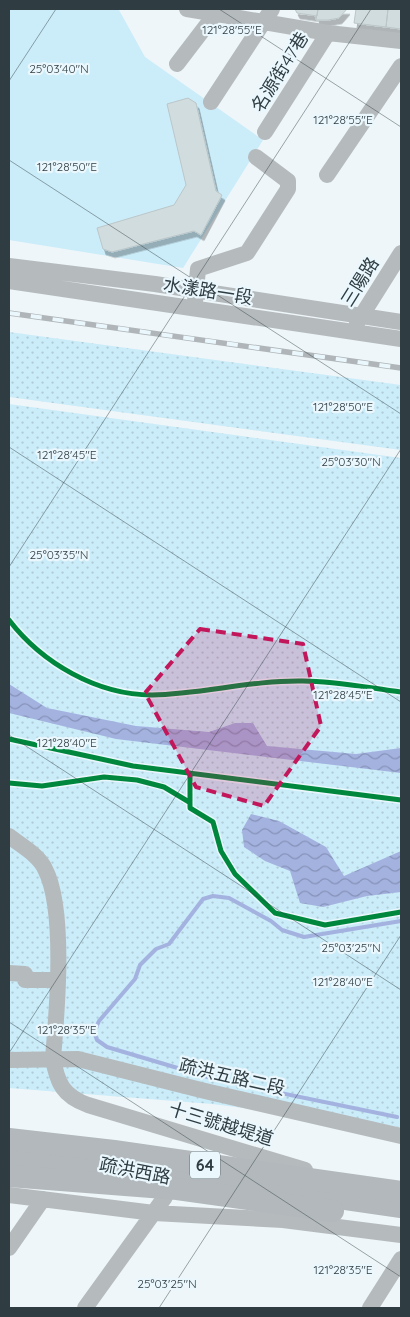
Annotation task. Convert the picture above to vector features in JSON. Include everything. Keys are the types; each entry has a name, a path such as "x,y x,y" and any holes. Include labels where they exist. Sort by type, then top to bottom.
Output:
{"highway":[{"path":"9,1127 401,1177"},
{"path":"9,1138 41,1132"},
{"name":"64","path":"9,1138 401,1192"},
{"name":"64","path":"9,1155 73,1160 401,1205"},
{"path":"9,1176 177,1189 333,1211 401,1216"}],"street":[{"path":"187,9 268,16 328,32 401,41"},
{"path":"177,64 217,12"},
{"path":"211,102 268,16"},
{"name":"名源街47巷","path":"265,132 328,32"},
{"path":"327,175 401,66"},
{"path":"194,310 198,269 247,253 288,189 288,181 256,157"},
{"name":"三陽路","path":"353,332 401,253"},
{"path":"9,255 85,276"},
{"name":"水漾路一段","path":"9,266 401,322"},
{"name":"水漾路一段","path":"9,280 194,310 401,339"},
{"name":"十三號越堤道","path":"9,836 41,863 45,868 51,885 58,931 53,1058 56,1079 64,1090 78,1102 392,1196 401,1205"},
{"path":"9,973 25,977 57,980"},
{"name":"疏洪五路二段","path":"9,1060 78,1059 205,1091 401,1136"},
{"name":"疏洪西路","path":"9,1172 57,1176 283,1220 401,1235"},
{"name":"疏洪西路","path":"9,1194 154,1213 283,1220"},
{"path":"85,1308 165,1197"},
{"path":"9,1248 43,1199"},
{"path":"370,1308 401,1259"}],"highlighted area":[{"path":"200,629 303,644 321,726 264,806 196,787 145,693"}],"shaded area":[{"path":"9,9 119,10 145,57 263,140 183,268 9,240"},
{"path":"9,332 401,385 401,450 9,397"},
{"path":"9,404 401,458 401,1128 212,1104 9,1088"}],"water":[{"path":"9,684 47,708 136,726 209,732 235,723 253,723 267,746 356,754 401,748 401,773 116,739 9,713"},
{"path":"251,814 279,821 326,847 344,876 401,851 401,892 367,896 323,907 300,903 290,871 265,861 244,847 242,830"}],"building":[{"path":"295,9 318,9 317,16 297,13"},
{"path":"318,9 347,9 339,18 316,20"},
{"path":"356,9 388,9 386,27 354,23"},
{"path":"388,9 401,9 401,29 386,27"},
{"path":"188,98 196,103 216,191 222,195 201,235 194,231 112,252 103,249 97,228 174,205 186,185 167,104"}],"waterway":[{"path":"397,1117 218,1080 107,1047 97,1040 94,1032 99,1021 135,979 140,965 156,949 169,944 203,899 213,896 229,898 271,921 282,930 304,937 401,921"}],"railway":[{"path":"9,313 401,368"}],"cycle path":[{"path":"9,620 22,636 38,650 72,674 91,683 131,694 171,694 284,681 340,683 401,692"},
{"path":"9,739 133,766 401,800"},
{"path":"190,773 190,808 213,822 221,851 235,874 275,913 325,925 401,912"},
{"path":"9,783 42,786 104,777 137,780 164,787 189,802"}]}
